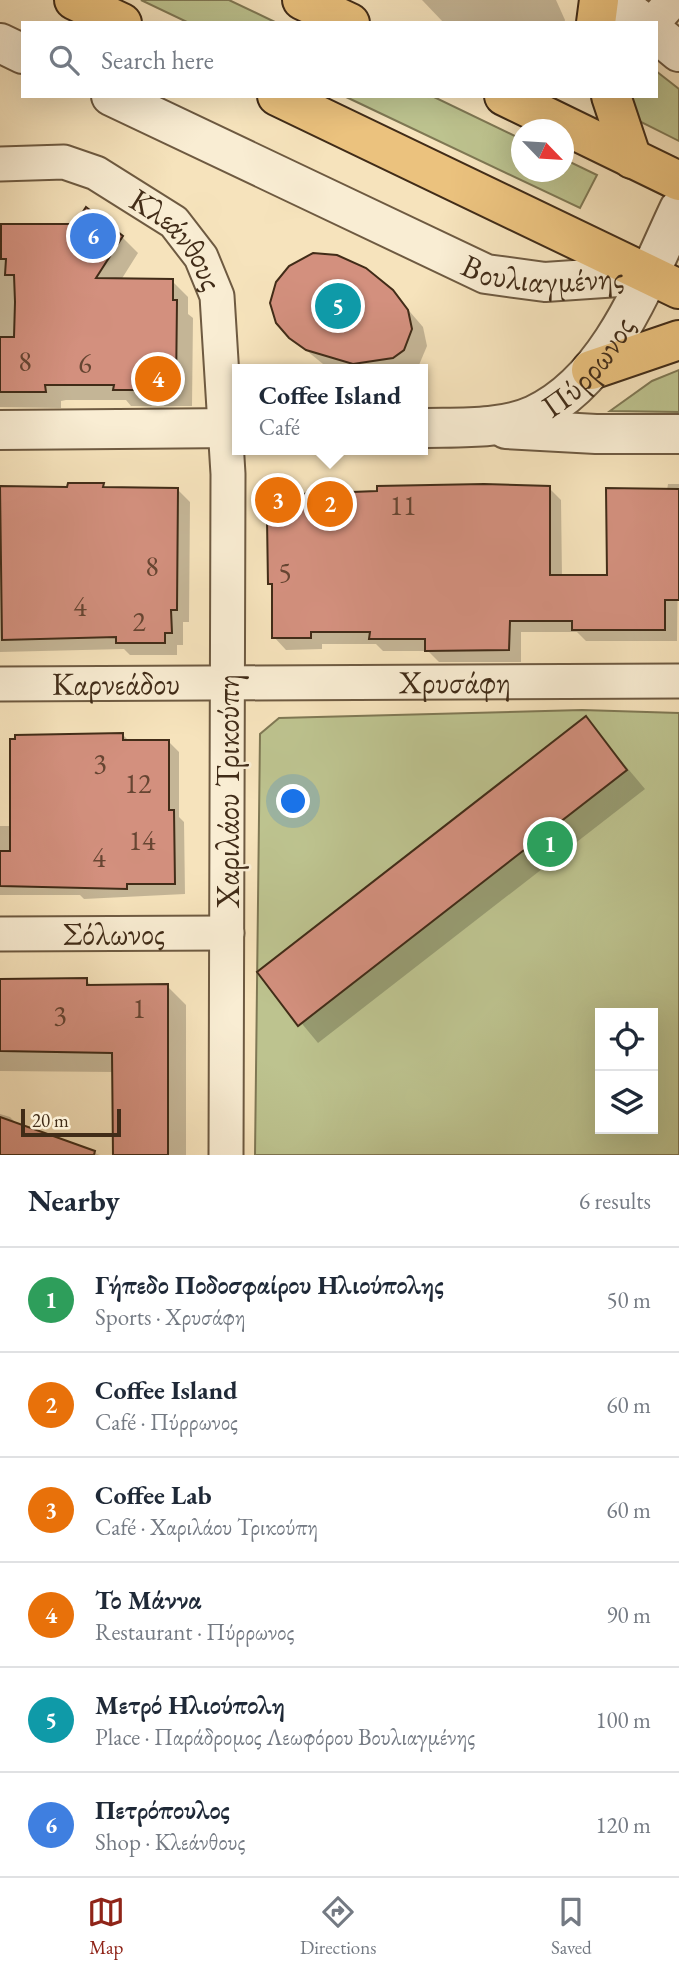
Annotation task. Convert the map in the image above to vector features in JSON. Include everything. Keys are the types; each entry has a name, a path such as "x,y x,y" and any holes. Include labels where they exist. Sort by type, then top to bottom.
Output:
{"main road":[{"path":"74,0 118,21"},
{"path":"302,0 346,21"},
{"path":"596,21 599,0"},
{"name":"Βουλιαγμένης","path":"281,98 663,282"},
{"path":"508,98 679,181"},
{"path":"612,98 632,159"},
{"path":"591,370 679,340"}],"street":[{"path":"614,0 641,21"},
{"path":"655,21 673,0"},
{"path":"658,35 679,52"},
{"path":"0,43 21,53"},
{"name":"Βουλιαγμένης","path":"115,98 443,256 486,274 523,281 663,282"},
{"name":"Κλεάνθους","path":"0,164 45,161 77,164 174,222 189,238 201,257 217,296 232,428"},
{"name":"Πύρρωνος","path":"428,428 505,423 535,415 591,370 621,329 663,282 679,209"},
{"path":"469,427 596,434 679,434"},
{"path":"0,430 232,428"},
{"name":"Χαριλάου Τρικούπη","path":"226,1155 232,428"},
{"name":"Χρυσάφη","path":"229,683 679,681"},
{"name":"Καρνεάδου","path":"0,684 229,683"},
{"name":"Σόλωνος","path":"0,934 227,933"}],"green space":[{"path":"141,0 229,0 273,21 185,21"},
{"path":"658,73 679,89 679,141 635,119 622,98 658,98"},
{"path":"348,98 436,98 511,134 511,175"},
{"path":"574,164 597,175 580,208 525,182 574,182"},
{"path":"679,370 679,412 610,411 652,381"},
{"path":"582,710 679,713 679,1155 255,1155 260,734 279,718"}],"building":[{"path":"86,207 123,236 96,278 173,279 173,300 177,300 176,390 113,390 114,385 45,385 46,392 0,392 0,337 14,337 15,302 14,275 5,275 6,259 1,259 1,224 75,224"},
{"path":"313,253 337,255 366,268 393,290 408,310 412,329 404,350 393,358 353,364 306,350 289,338 276,323 270,303 276,282 289,266"},
{"path":"68,483 104,483 103,487 178,488 177,610 171,610 172,633 165,633 165,643 116,643 116,637 2,640 0,486 67,487"},
{"path":"377,486 550,486 550,575 607,575 606,488 679,489 679,600 665,600 665,630 572,630 572,621 510,621 509,650 425,651 425,639 369,639 370,632 311,632 311,638 272,638 272,584 268,584 267,519 274,519 274,495 377,491"},
{"path":"586,716 627,770 298,1026 257,972"},
{"path":"123,733 123,740 169,740 169,810 174,810 175,884 127,884 127,889 0,886 0,851 10,851 10,739 15,739 15,735"},
{"path":"87,978 87,985 168,984 168,1155 113,1155 112,1053 0,1051 0,979"},
{"path":"0,1117 95,1151 94,1155 0,1155"}],"place":[{"name":"Πετρόπουλος","path":"93,236"},
{"name":"Μετρό Ηλιούπολη","path":"338,306"},
{"name":"Το Μάννα","path":"158,379"},
{"name":"Coffee Lab","path":"278,500"},
{"name":"Coffee Island","path":"330,504"},
{"name":"Γήπεδο Ποδοσφαίρου Ηλιούπολης","path":"550,844"}]}
